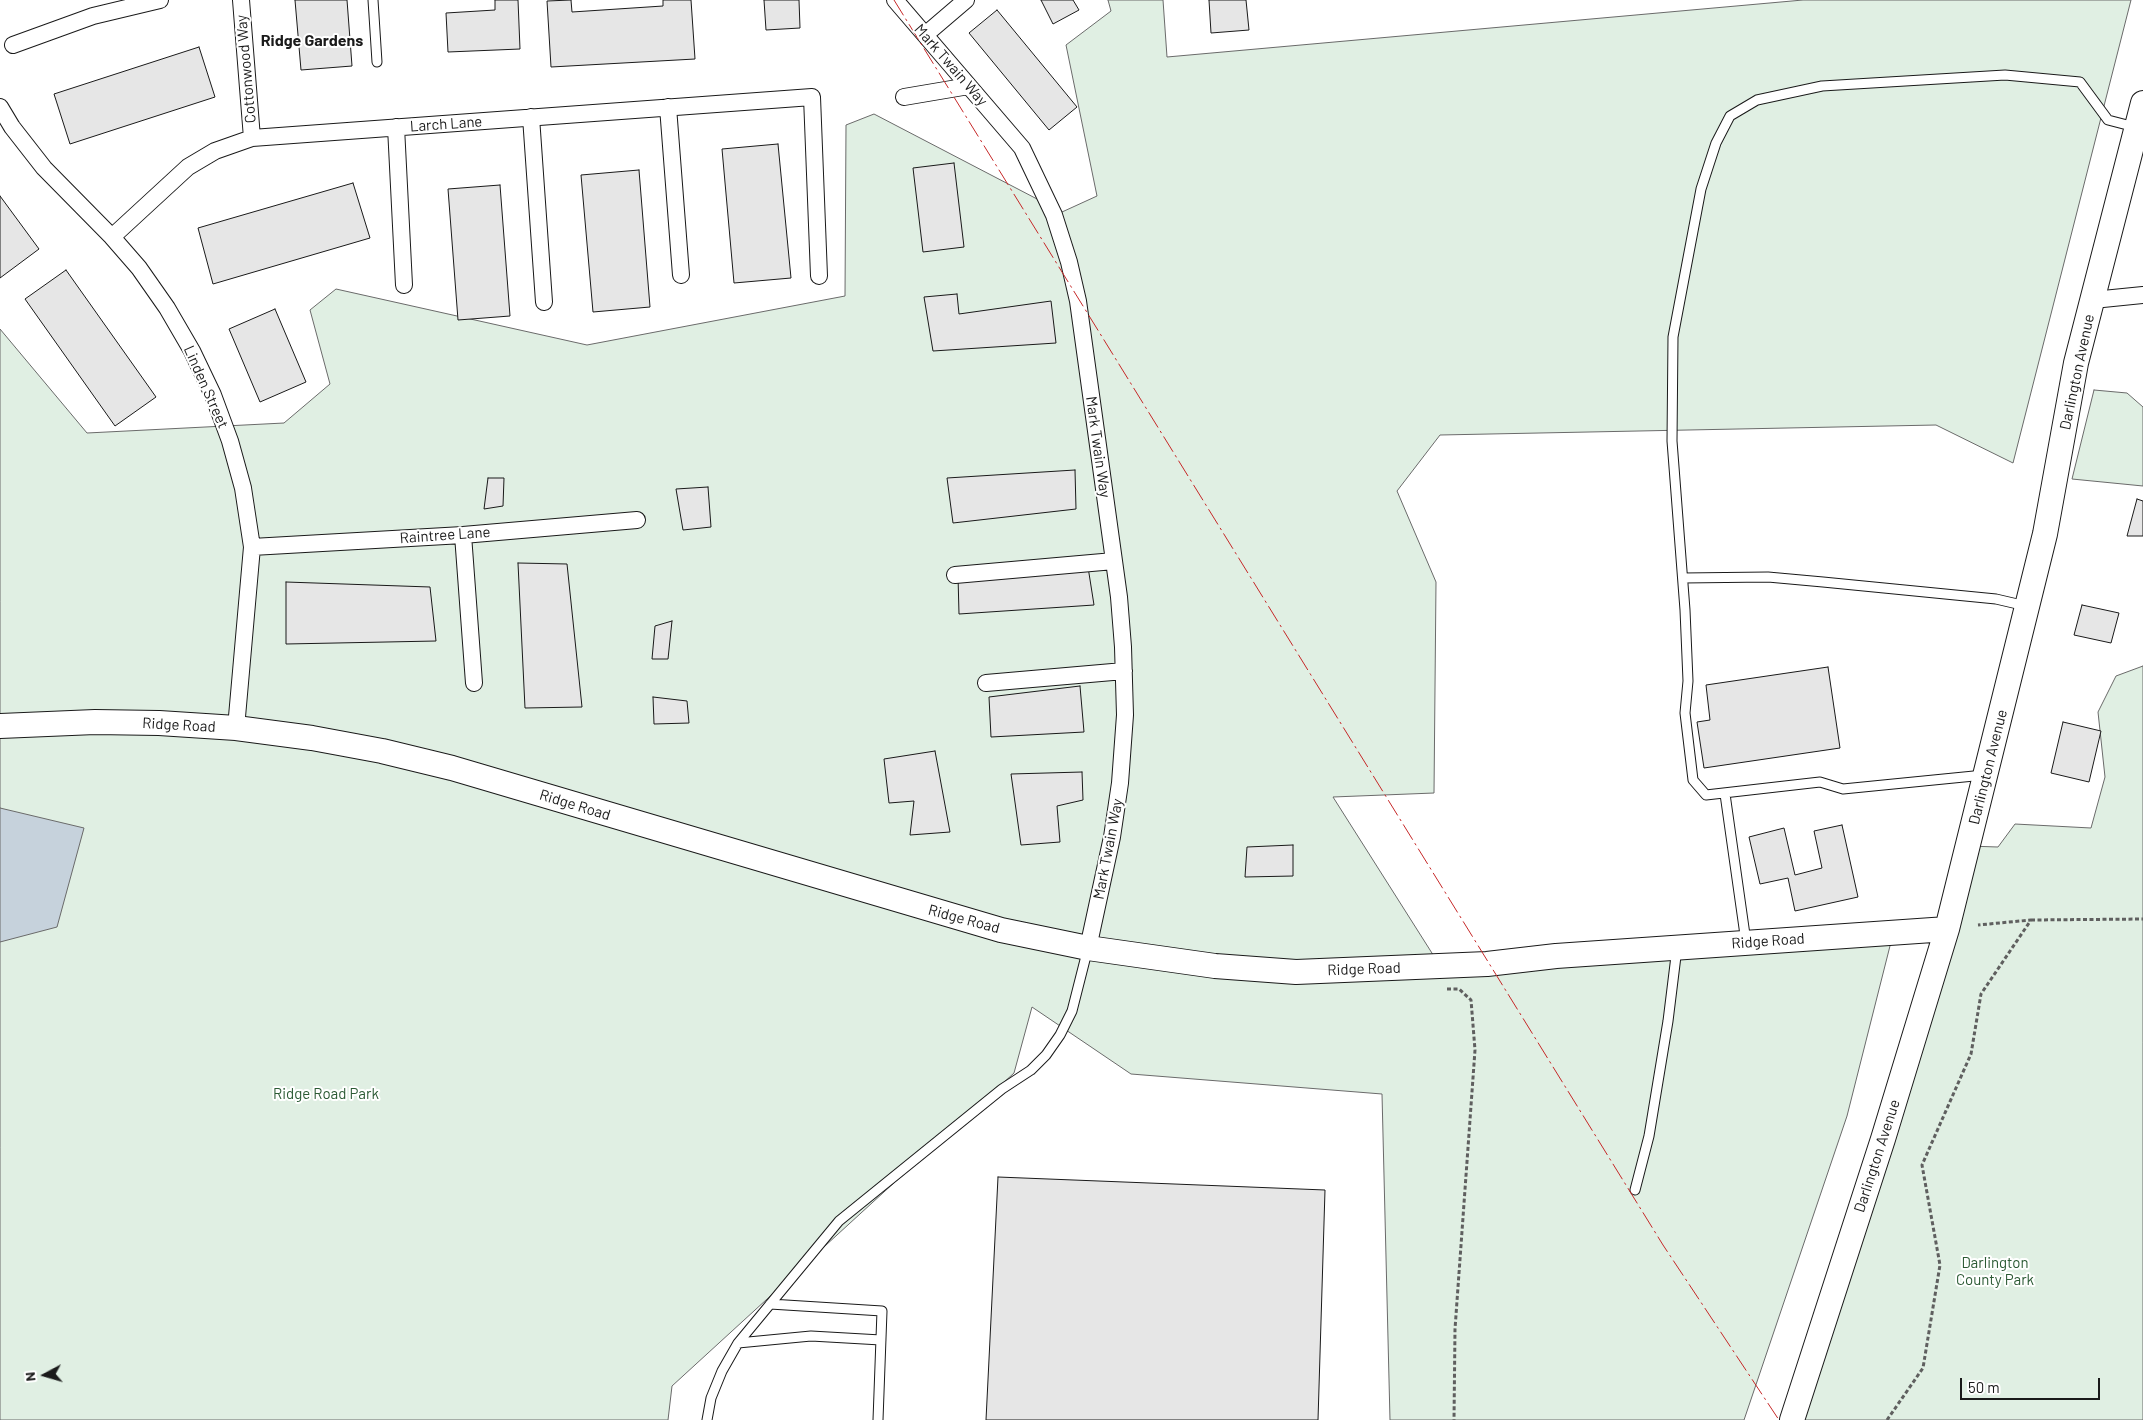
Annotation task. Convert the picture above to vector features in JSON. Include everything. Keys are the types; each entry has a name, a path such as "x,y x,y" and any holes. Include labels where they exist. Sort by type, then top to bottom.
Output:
{"street":[{"path":"13,45 93,16 160,0"},
{"name":"Cottonwood Way","path":"241,0 252,138"},
{"name":"Mark Twain Way","path":"895,0 1022,148 1054,215 1069,262 1078,301 1114,561 1124,671 1125,715 1120,783 1112,837 1088,948"},
{"path":"925,35 957,3"},
{"path":"904,97 969,86"},
{"name":"Larch Lane","path":"112,237 188,167 215,151 252,138 812,97 819,276"},
{"name":"Darlington Avenue","path":"1792,1420 1884,1139 1947,929 2045,534 2076,364 2143,103"},
{"name":"Linden Street","path":"0,107 12,127 44,168 112,237 139,268 167,308 192,351 213,395 230,441 242,488 252,547 236,728"},
{"path":"668,108 681,275"},
{"path":"531,117 544,302"},
{"path":"396,127 404,285"},
{"path":"2093,300 2143,295"},
{"name":"Raintree Lane","path":"252,547 463,535 637,520"},
{"path":"463,535 474,684"},
{"path":"955,575 1114,561"},
{"path":"986,683 1124,671"},
{"name":"Ridge Road","path":"0,726 104,722 159,723 236,728 329,742 452,768 1002,930 1088,948 1215,966 1296,972 1488,964 1556,956 1947,929"}],"lane":[{"path":"373,0 377,62"},
{"path":"1986,774 1844,789 1820,782 1706,795 1693,780 1685,713 1688,682 1683,578 1672,441 1673,337 1701,189 1716,143 1730,116 1757,100 1822,86 2006,75 2080,82 2108,120 2137,128"},
{"path":"1683,578 1733,577 1804,580 1996,599 2028,607"},
{"path":"1725,794 1746,943"},
{"path":"1636,1190 1649,1136 1668,1021 1677,947"},
{"path":"707,1420 711,1398 722,1371 738,1343 839,1221 1002,1089 1031,1070 1046,1055 1060,1035 1072,1011 1088,948"},
{"path":"770,1304 882,1311 878,1420"},
{"path":"738,1343 811,1336 882,1340"}],"path":[{"path":"1978,925 2031,920 2143,919"},
{"path":"1887,1420 1923,1368 1940,1265 1922,1165 1971,1054 1981,994 2031,920"},
{"path":"1441,988 1459,989 1471,1000 1475,1050 1455,1329 1454,1420"}],"green space":[{"name":"Ridge Road Park","path":"1108,0 1163,0 1167,57 1803,0 2131,0 2013,463 1936,425 1440,435 1397,491 1436,582 1434,793 1333,797 1437,961 1892,938 1847,1116 1744,1420 1390,1420 1382,1094 1131,1074 1032,1007 1014,1073 672,1386 668,1420 0,1420 0,329 87,433 284,423 330,384 310,310 336,289 587,345 845,296 846,125 874,114 1062,212 1097,196 1066,45 1111,11"},
{"path":"2094,390 2127,393 2143,407 2143,486 2072,479"},
{"name":"Darlington County Park","path":"2143,666 2143,1420 1792,1420 1968,846 1998,847 2015,824 2091,828 2105,777 2098,712 2116,676"}],"shaded area":[{"path":"0,808 84,828 57,927 0,942"}],"building":[{"path":"295,0 347,0 352,66 301,70"},
{"path":"495,0 518,0 520,49 448,52 446,13 495,10"},
{"path":"571,0 572,12 663,6 663,0 691,0 695,59 551,67 547,1"},
{"path":"764,0 799,0 800,28 766,30"},
{"path":"1041,0 1073,0 1079,10 1053,24"},
{"path":"1209,0 1246,0 1249,30 1211,33"},
{"path":"997,10 1077,107 1049,130 969,33"},
{"path":"199,47 215,97 70,144 54,94"},
{"path":"778,144 791,278 734,283 722,149"},
{"path":"954,163 964,247 923,252 913,168"},
{"path":"639,170 650,307 593,312 581,175"},
{"path":"353,183 370,238 213,284 198,228"},
{"path":"500,185 510,316 458,320 448,189"},
{"path":"0,196 39,249 0,278"},
{"path":"66,270 156,397 115,426 25,299"},
{"path":"957,294 959,314 1051,301 1056,343 933,351 924,297"},
{"path":"275,309 306,382 260,402 229,329"},
{"path":"1075,470 1076,509 953,523 947,478"},
{"path":"488,478 504,478 503,506 484,509"},
{"path":"708,487 711,527 683,530 676,489"},
{"path":"2137,499 2143,501 2143,536 2127,536"},
{"path":"518,563 567,564 582,707 525,708"},
{"path":"1088,567 1094,605 959,614 958,576"},
{"path":"286,582 430,587 436,641 286,644"},
{"path":"2082,605 2119,613 2111,643 2074,635"},
{"path":"672,621 668,659 652,659 655,626"},
{"path":"1828,667 1840,748 1704,768 1697,722 1710,720 1706,685"},
{"path":"1080,686 1084,732 991,737 989,697"},
{"path":"653,697 687,701 689,723 654,724"},
{"path":"2063,722 2101,731 2089,782 2051,773"},
{"path":"935,751 950,832 910,835 914,801 889,803 884,759"},
{"path":"1082,772 1083,800 1057,806 1060,842 1021,845 1011,774"},
{"path":"1842,825 1858,897 1795,911 1788,878 1760,884 1749,837 1784,828 1795,875 1822,868 1814,831"},
{"path":"1293,845 1293,876 1245,877 1247,847"},
{"path":"998,1177 1325,1190 1318,1420 986,1420"}],"power":[{"path":"894,0 1663,1245 1779,1420"}],"district":[{"name":"Ridge Gardens","path":"312,41"}]}
